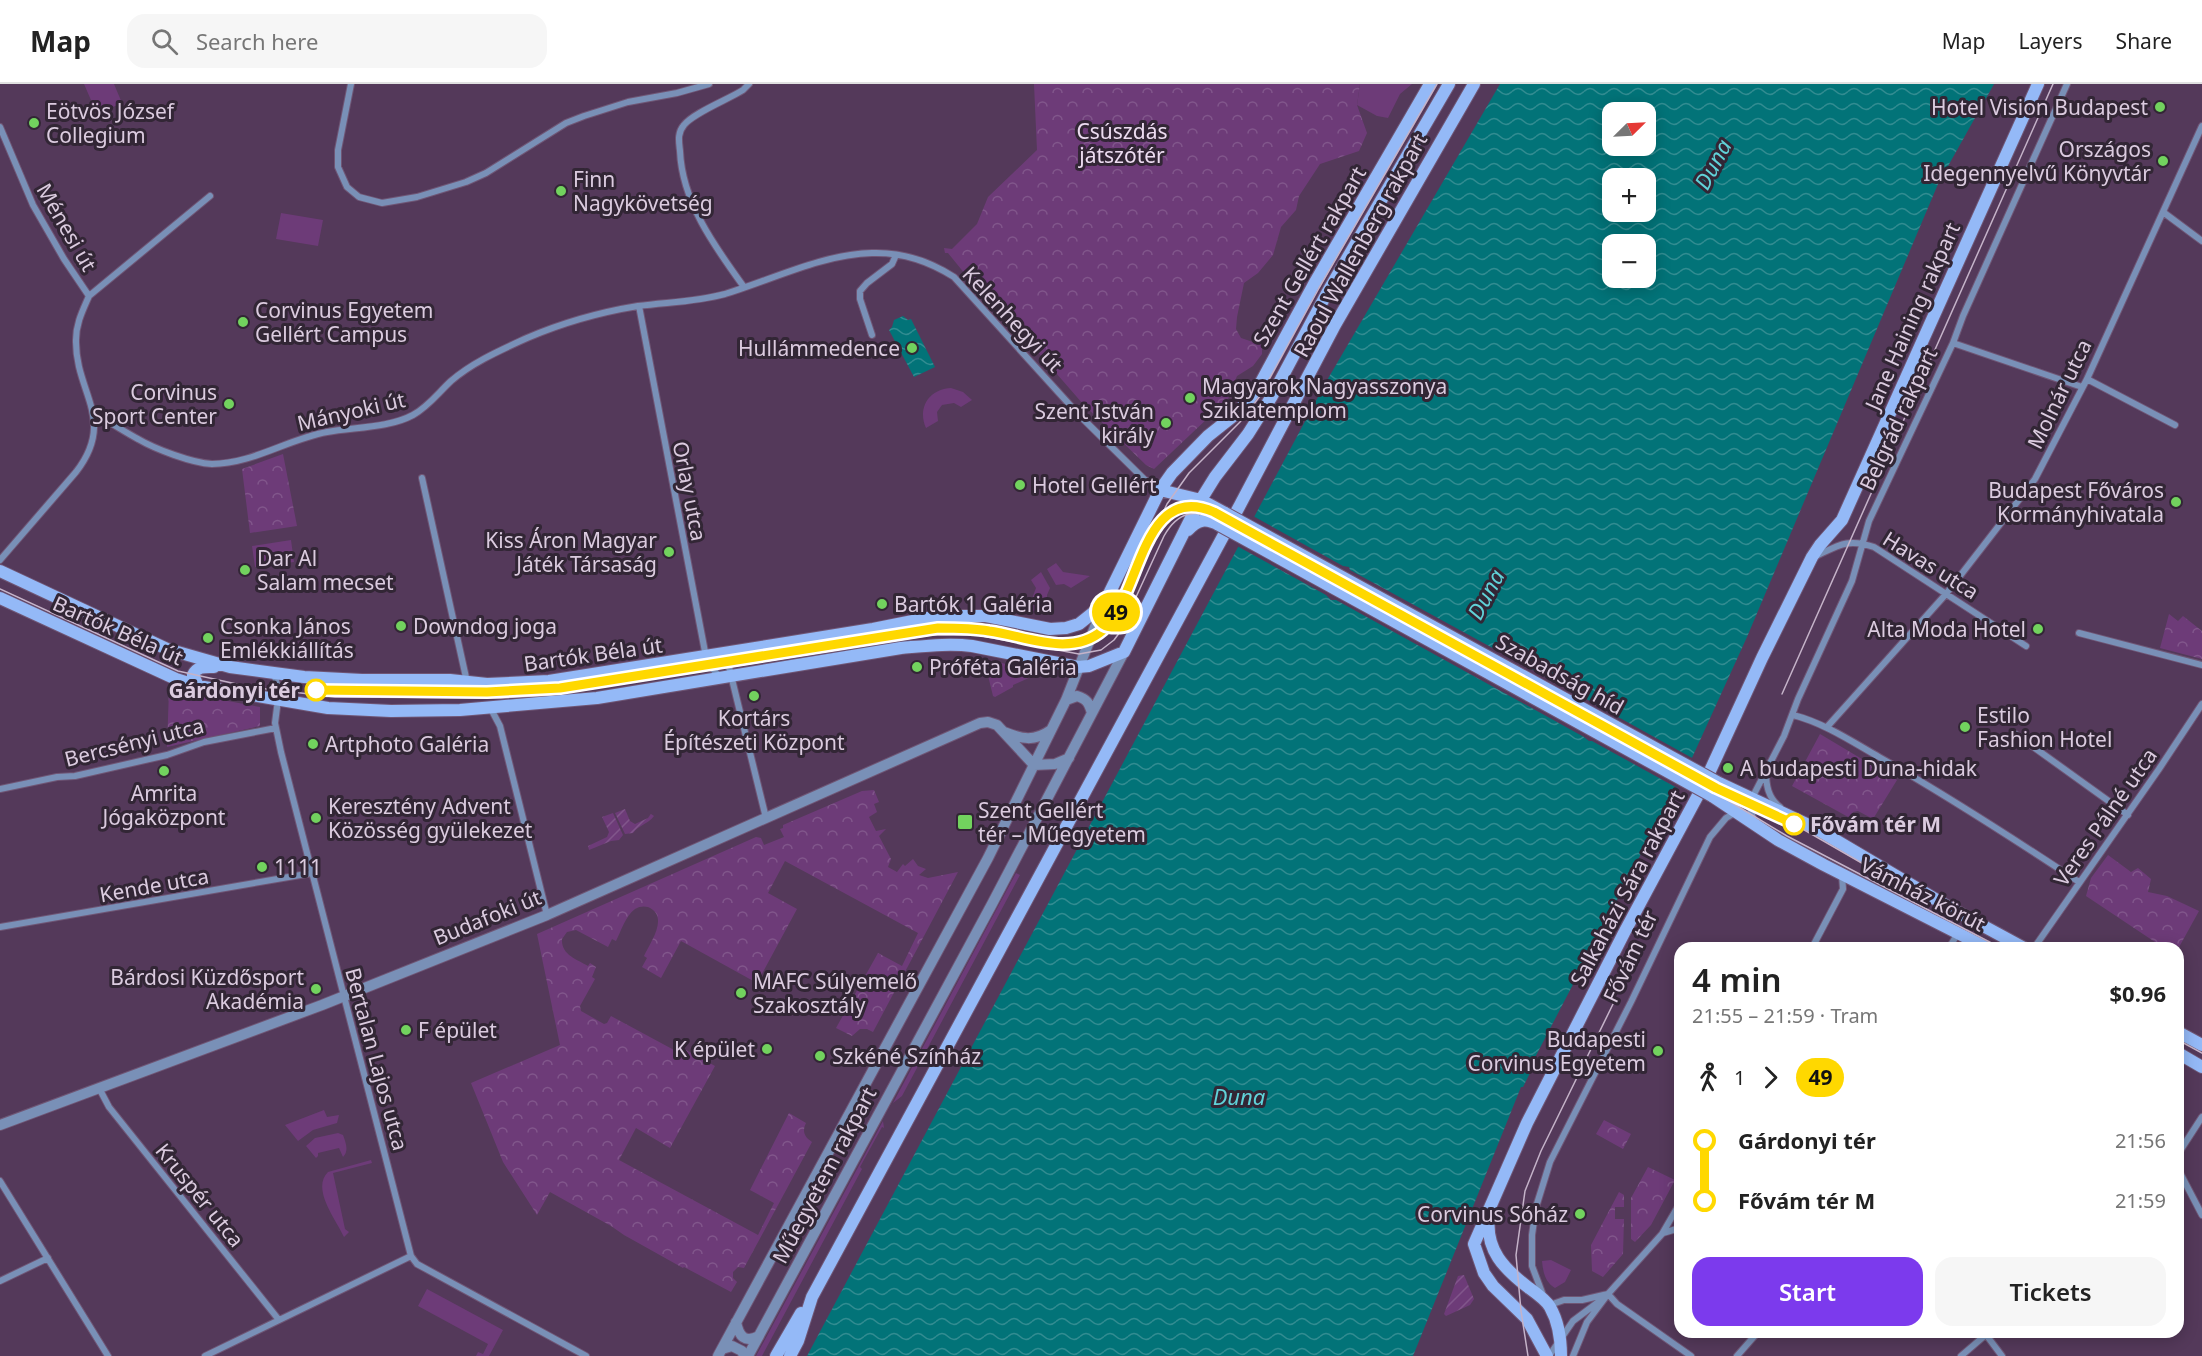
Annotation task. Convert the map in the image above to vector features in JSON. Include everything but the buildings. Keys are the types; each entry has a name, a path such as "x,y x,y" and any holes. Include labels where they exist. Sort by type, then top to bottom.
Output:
{"main road":[{"name":"Szent Gellért rakpart","path":"1104,604 1160,490 1179,464 1208,436 1237,413 1255,391 1430,84"},
{"name":"Szent Gellért rakpart","path":"1124,652 1201,500 1272,396 1327,293 1449,84"},
{"name":"Raoul Wallenberg rakpart","path":"812,1297 1225,520 1474,84"},
{"name":"Jane Haining rakpart","path":"1812,557 1842,520 2038,84"},
{"path":"1160,490 1201,500 1225,520"},
{"path":"1183,535 1196,522 1225,520"},
{"name":"Szabadság híd","path":"1225,520 1751,800"},
{"name":"Szabadság híd","path":"1225,520 1712,796 1736,812"},
{"name":"Salkaházi Sára rakpart","path":"1548,1356 1528,1321 1484,1274 1474,1244 1527,1123 1618,943 1695,803 1812,557"},
{"name":"Bartók Béla út","path":"0,571 167,649 230,667 274,674 362,680 510,684 549,681 712,656 938,616 986,616 1050,628 1065,628 1079,624 1104,604"},
{"name":"Bartók Béla út","path":"0,598 157,671 198,686 357,710 491,709 597,698 901,648 972,646 1078,667"},
{"path":"1078,667 1089,666 1124,652"},
{"path":"198,686 193,675 199,668 230,667"},
{"path":"1751,800 1792,817"},
{"path":"1736,812 1778,840 1842,874"},
{"name":"Vámház körút","path":"1792,817 2013,942"},
{"name":"Vámház körút","path":"1842,874 1976,942"},
{"path":"2184,1035 2202,1045"},
{"path":"2184,1056 2202,1067"},
{"name":"Salkaházi Sára rakpart","path":"1491,1206 1488,1238 1496,1256 1518,1279 1550,1305"},
{"path":"776,1356 812,1297"},
{"path":"790,1356 798,1341 812,1297"},
{"path":"1550,1305 1560,1338 1561,1356"}],"street":[{"path":"351,84 338,150 338,167 347,187 359,196 382,203 417,197 466,183 566,123 584,116 628,102 709,84"},
{"path":"744,287 717,250 691,200 684,178 679,134 686,122 743,90 749,84"},
{"name":"Belgrád rakpart","path":"1766,770 1852,581 1869,521 1953,343 2067,84"},
{"name":"Molnár utca","path":"1827,728 1946,594 2035,479 2086,379 2202,126"},
{"name":"Ménesi út","path":"0,127 33,205 89,296 80,316 76,339 80,365 94,414 95,430 84,461 0,560"},
{"path":"89,296 210,196"},
{"path":"2163,212 2202,241"},
{"name":"Kelenhegyi út","path":"744,287 839,257 860,253 916,258 936,266 954,277 1079,416 1144,478 1160,490"},
{"path":"872,335 860,299 860,291 867,282 892,264 896,255"},
{"name":"Mányoki út","path":"94,414 140,441 177,455 210,464 238,461 308,436 388,423 409,417 431,402 450,382 475,364 524,340 587,318 639,306 698,300 744,287"},
{"name":"Orlay utca","path":"639,306 712,656 711,667 725,676"},
{"path":"1953,343 2082,387"},
{"path":"2086,379 2175,424"},
{"path":"422,478 467,682"},
{"name":"Havas utca","path":"1812,557 1843,543 1862,543 1880,550 2026,645"},
{"name":"Műegyetem rakpart","path":"720,1352 988,858 1066,700 1104,604"},
{"path":"2079,633 2202,665"},
{"name":"Műegyetem rakpart","path":"746,1356 759,1336 1124,652"},
{"path":"712,656 728,664 725,676 766,819"},
{"name":"Bertalan Lajos utca","path":"274,674 279,689 276,728 411,1256"},
{"path":"1066,700 1077,696 1085,698 1090,704 1092,713"},
{"name":"Veres Pálné utca","path":"2038,942 2202,704"},
{"path":"491,709 500,726 547,915"},
{"path":"1792,715 1808,719 1827,728 1955,802 2079,882"},
{"name":"Budafoki út","path":"0,1125 343,996 547,915 980,723 988,722 997,725 1004,732"},
{"name":"Bercsényi utca","path":"0,789 110,768 167,755 204,742 276,728"},
{"path":"1004,732 1029,739 1042,736 1053,728"},
{"path":"1004,732 1017,749 1034,765 1055,764 1069,758"},
{"path":"2014,733 2128,814"},
{"path":"1045,744 1045,754 1055,764"},
{"path":"1756,825 1751,817 1751,800 1766,770"},
{"path":"1766,770 1768,791 1775,803 1792,817"},
{"name":"Fővám tér","path":"1550,1305 1540,1291 1535,1278 1532,1255 1534,1218 1550,1162 1631,1002 1710,837 1726,818 1736,812"},
{"name":"Kende utca","path":"0,927 312,873"},
{"path":"1815,942 1843,889 1842,874"},
{"path":"1952,942 1958,932"},
{"name":"Kruspér utca","path":"99,1088 109,1107 279,1320"},
{"path":"2184,1145 2202,1117"},
{"path":"2184,1180 2202,1215"},
{"path":"0,1181 108,1356"},
{"path":"1573,1356 1587,1322 1608,1294 1662,1233 1674,1214"},
{"path":"1662,1233 1674,1230"},
{"path":"205,1356 411,1256 417,1264 586,1356"},
{"path":"0,1281 48,1258"},
{"path":"1550,1305 1564,1300 1582,1300 1608,1294"},
{"path":"1548,1356 1573,1321 1608,1294"},
{"path":"1608,1294 1617,1304 1691,1356"},
{"path":"736,1322 740,1335 744,1338 751,1340 759,1336"},
{"path":"1737,1356 1753,1338"},
{"path":"1961,1356 1981,1338"},
{"path":"1989,1338 2002,1356"},
{"path":"720,1352 732,1346 746,1356"}],"green space":[{"path":"84,84 114,84 122,103 97,114"},
{"name":"Csúszdás játszótér","path":"1034,84 1360,84 1357,105 1367,133 1359,151 1320,164 1299,196 1296,210 1281,227 1273,255 1258,273 1244,283 1236,329 1241,338 1262,345 1262,354 1253,366 1237,376 1228,399 1154,469 1146,465 1083,404 982,288 978,290 948,253 945,253 944,248 952,249 977,224 988,197 1037,150"},
{"path":"1360,84 1412,84 1400,94 1388,118 1377,116 1357,105"},
{"path":"281,213 323,220 318,246 276,239"},
{"path":"951,388 963,392 972,400 961,407 954,403 942,405 937,412 938,421 926,428 923,413 927,401 937,392"},
{"path":"283,454 297,526 250,533 242,469"},
{"path":"291,540 294,562 255,567 252,546"},
{"path":"1056,563 1063,572 1090,576 1071,588 1064,584 1056,585 1047,569"},
{"path":"1041,572 1050,588 1047,603 1029,614 1028,609 1036,588 1031,580"},
{"path":"2169,614 2178,621 2183,616 2202,631 2202,659 2160,648"},
{"path":"984,659 1033,670 1033,676 995,697"},
{"name":"Gárdonyi tér","path":"169,690 260,707 260,726 167,747"},
{"path":"1820,734 1897,780 1873,819 1858,811 1853,812 1850,818 1792,786"},
{"path":"874,790 879,802 874,804 877,812 869,817 876,831 886,829 879,836 891,859 888,867 897,872 903,864 905,866 913,859 918,866 926,869 919,875 928,878 958,872 873,1032 860,1029 852,1036 836,1028 878,953 902,966 918,933 785,861 768,893 797,909 757,983 681,941 661,978 642,967 647,958 644,956 658,923 658,917 654,911 647,907 638,907 632,912 626,919 616,941 612,939 608,947 576,930 567,932 562,939 564,949 570,956 588,966 590,963 596,967 592,977 595,979 580,1006 581,1011 604,1024 611,1016 674,1050 677,1045 715,1066 670,1148 636,1128 619,1160 758,1235 774,1203 750,1190 789,1113 806,1123 804,1134 812,1142 744,1268 738,1267 733,1272 733,1278 737,1282 731,1292 683,1268 550,1192 537,1215 503,1162 471,1083 560,1045 537,934 756,837 761,838 764,845 784,837 780,829 783,825 862,791"},
{"path":"625,809 630,821 635,824 648,818 651,814 654,816 633,833 625,834 615,813"},
{"path":"613,813 623,835 619,840 589,850 588,846 607,837 609,832 602,817"},
{"path":"2108,855 2131,872 2138,868 2151,879 2148,892 2167,896 2199,911 2182,942 2155,942 2086,896 2091,878"},
{"path":"1016,873 1020,875 902,1096 893,1103"},
{"path":"324,1110 327,1117 339,1115 337,1123 313,1130 298,1141 285,1125"},
{"path":"1604,1120 1631,1134 1623,1149 1596,1134"},
{"path":"883,1121 884,1128 882,1127 860,1167 862,1169 762,1356 756,1356"},
{"path":"338,1133 343,1135 346,1144 343,1157 339,1148 318,1153 316,1158 306,1146 315,1138"},
{"path":"371,1160 372,1163 333,1173 345,1229 349,1232 344,1237 323,1195 323,1179 328,1172"},
{"path":"1648,1167 1674,1180 1651,1225 1635,1242 1631,1239 1631,1198"},
{"path":"1619,1192 1624,1195 1624,1207 1615,1207 1615,1219 1624,1219 1623,1254 1603,1277 1592,1271 1591,1245"},
{"path":"1551,1260 1571,1270 1565,1282 1555,1288 1547,1280 1542,1265 1542,1261"},
{"path":"1464,1275 1474,1299 1470,1305 1446,1316 1444,1314 1458,1276"},
{"path":"427,1289 503,1330 489,1356 476,1356 478,1352 483,1354 488,1344 418,1306"}],"water":[{"name":"Duna","path":"1500,84 1994,84 1938,184 1747,637 1661,826 1656,825 1529,1069 1531,1071 1521,1087 1413,1356 807,1356 1326,382"},
{"name":"Hullámmedence","path":"903,316 908,320 911,319 935,367 914,377 889,330 894,320"}],"pier":[{"path":"1253,516 1604,707 1609,712 1694,759 1679,789 1336,600 1331,600 1326,595 1237,546"}],"tram line":[{"path":"1055,644 1072,644 1094,636 1113,619 1167,504 1189,473 1240,422 1260,396 1319,288 1437,84"},
{"path":"1782,694 2053,84"},
{"path":"1161,521 1179,508 1190,505 1201,506"},
{"name":"49","path":"316,690 383,693 533,691 586,685 938,628 969,628 1055,644 1073,644 1097,635 1113,619 1158,525 1172,511 1190,505 1204,507 1214,512 1716,788 1794,824"},
{"path":"0,589 178,671 250,687 335,697 501,698 551,695 931,635 977,635 1079,654 1101,650 1120,632 1169,528 1175,521 1188,514 1204,514 1221,521 1714,792 1787,836 1990,942"},
{"path":"1738,799 1794,824 1926,900"},
{"path":"1528,1356 1516,1255 1525,1191 1541,1151 1616,998"},
{"path":"2184,1043 2202,1053"}],"place":[{"name":"Hotel Vision Budapest","path":"2160,107"},
{"name":"Eötvös József Collegium","path":"34,123"},
{"name":"Országos Idegennyelvű Könyvtár","path":"2163,161"},
{"name":"Finn Nagykövetség","path":"561,191"},
{"name":"Corvinus Egyetem Gellért Campus","path":"243,322"},
{"name":"Hullámmedence","path":"912,348"},
{"name":"Magyarok Nagyasszonya Sziklatemplom","path":"1190,398"},
{"name":"Corvinus Sport Center","path":"229,404"},
{"name":"Szent István király","path":"1166,423"},
{"name":"Hotel Gellért","path":"1020,485"},
{"name":"Budapest Főváros Kormányhivatala","path":"2176,502"},
{"name":"Kiss Áron Magyar Játék Társaság","path":"669,552"},
{"name":"Dar Al Salam mecset","path":"245,570"},
{"name":"Bartók 1 Galéria","path":"882,604"},
{"name":"Downdog joga","path":"401,626"},
{"name":"Alta Moda Hotel","path":"2038,629"},
{"name":"Csonka János Emlékkiállítás","path":"208,638"},
{"name":"Próféta Galéria","path":"917,667"},
{"name":"Gárdonyi tér","path":"316,690"},
{"name":"Kortárs Építészeti Központ","path":"754,696"},
{"name":"Estilo Fashion Hotel","path":"1965,727"},
{"name":"Artphoto Galéria","path":"313,744"},
{"name":"A budapesti Duna-hidak","path":"1728,768"},
{"name":"Amrita Jógaközpont","path":"164,771"},
{"name":"Keresztény Advent Közösség gyülekezet","path":"316,818"},
{"name":"Szent Gellért tér – Műegyetem","path":"965,822"},
{"name":"Fővám tér M","path":"1794,824"},
{"name":"1111","path":"262,867"},
{"name":"Bárdosi Küzdősport Akadémia","path":"316,989"},
{"name":"MAFC Súlyemelő Szakosztály","path":"741,993"},
{"name":"F épület","path":"406,1030"},
{"name":"K épület","path":"767,1049"},
{"name":"Budapesti Corvinus Egyetem","path":"1658,1051"},
{"name":"Szkéné Színház","path":"820,1056"},
{"name":"Corvinus Sóház","path":"1580,1214"}]}
